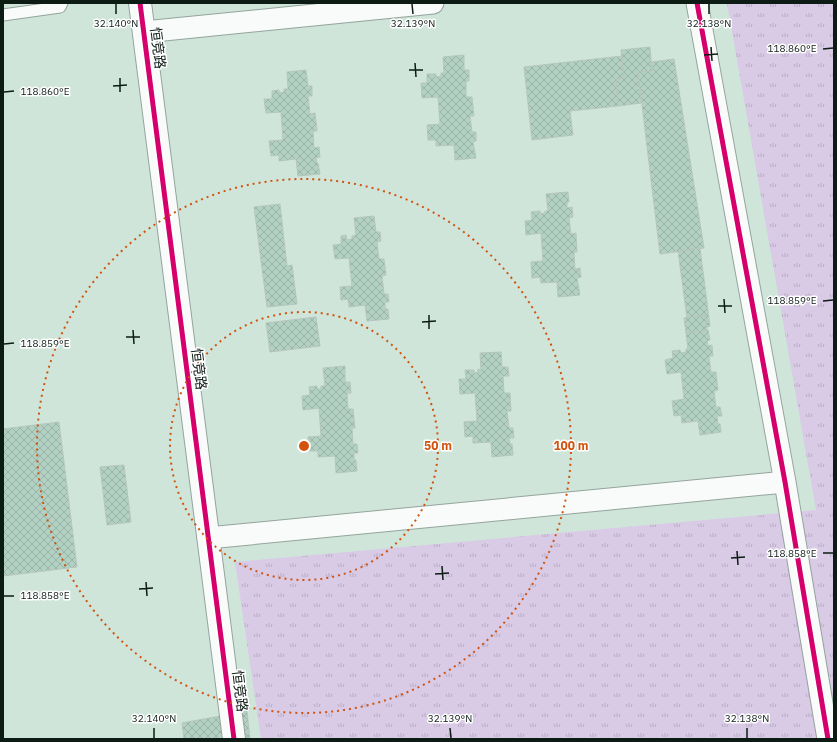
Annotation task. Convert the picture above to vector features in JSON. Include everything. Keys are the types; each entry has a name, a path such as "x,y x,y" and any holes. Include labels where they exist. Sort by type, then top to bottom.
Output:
{"street":[{"name":"恒竞路","path":"140,3 234,739"},
{"path":"144,32 433,3"},
{"path":"697,3 785,482 828,739"},
{"path":"208,538 785,482"}],"lane":[{"path":"3,15 60,7 62,3"}],"green space":[{"path":"727,3 834,3 834,739 261,739 235,562 816,510"}],"building":[{"path":"650,47 652,71 638,72 641,103 618,106 616,79 624,78 621,50"},
{"path":"464,55 464,70 469,70 469,81 466,81 466,97 472,97 474,116 470,116 472,132 476,132 476,141 473,142 476,158 455,160 454,145 436,146 436,140 428,140 427,125 440,124 438,97 422,98 421,83 427,83 427,74 436,74 436,77 441,76 441,73 444,73 443,57"},
{"path":"622,56 624,78 616,79 618,106 570,111 573,135 532,140 524,67"},
{"path":"674,59 704,248 660,254 638,72 652,71 652,62"},
{"path":"306,70 308,86 312,86 312,96 308,96 310,114 315,113 317,131 313,131 314,148 319,147 320,157 316,158 320,174 298,176 296,159 279,161 279,155 271,156 269,141 283,140 281,112 266,113 264,99 272,99 272,91 279,90 279,93 284,92 284,89 288,89 287,72"},
{"path":"568,192 569,202 567,202 567,208 572,207 573,217 569,218 571,234 576,233 577,252 574,252 575,269 580,268 581,277 577,278 580,295 558,297 557,282 541,283 540,277 532,278 531,262 543,261 541,233 526,235 525,221 532,220 531,212 540,211 540,214 548,211 546,194"},
{"path":"280,204 287,266 292,265 297,304 267,307 254,207"},
{"path":"374,216 376,232 380,232 381,241 377,242 379,259 384,259 386,275 382,276 384,294 388,294 389,302 385,302 385,309 388,309 389,319 367,321 365,305 349,307 348,299 341,300 340,287 352,286 349,258 335,259 333,245 341,244 341,236 346,235 347,240 352,239 352,236 356,235 354,218"},
{"path":"700,248 710,326 707,327 705,315 687,318 678,251"},
{"path":"705,315 707,330 686,333 684,318"},
{"path":"316,317 320,346 270,352 266,323"},
{"path":"708,330 710,340 707,341 708,346 712,345 713,356 709,356 711,372 716,372 718,390 714,391 716,407 720,407 722,416 717,416 721,432 700,435 698,421 682,423 681,415 674,416 672,401 684,399 681,372 667,374 665,360 673,358 672,351 680,350 681,353 686,352 686,349 688,349 686,333"},
{"path":"501,352 502,367 508,367 509,376 503,376 504,393 510,393 511,411 507,411 509,428 513,428 514,438 509,438 510,444 512,444 513,455 492,457 491,442 473,443 473,436 465,437 464,422 477,421 475,393 460,394 459,379 466,379 465,370 474,370 474,373 478,372 478,369 481,370 480,353"},
{"path":"345,366 345,382 350,382 351,393 347,393 348,409 353,409 355,428 352,428 353,444 357,444 358,453 354,453 354,460 356,460 357,471 336,473 335,456 318,457 318,451 309,451 308,437 321,436 319,408 303,410 302,396 310,395 309,387 317,386 317,389 321,389 321,386 325,386 323,368"},
{"path":"59,422 77,567 3,576 3,429"},
{"path":"124,465 131,522 107,525 100,467"},
{"path":"247,711 250,739 184,739 182,723"}],"cycle path":[{"path":"140,3 234,739"},
{"path":"697,3 785,482 828,739"}]}
